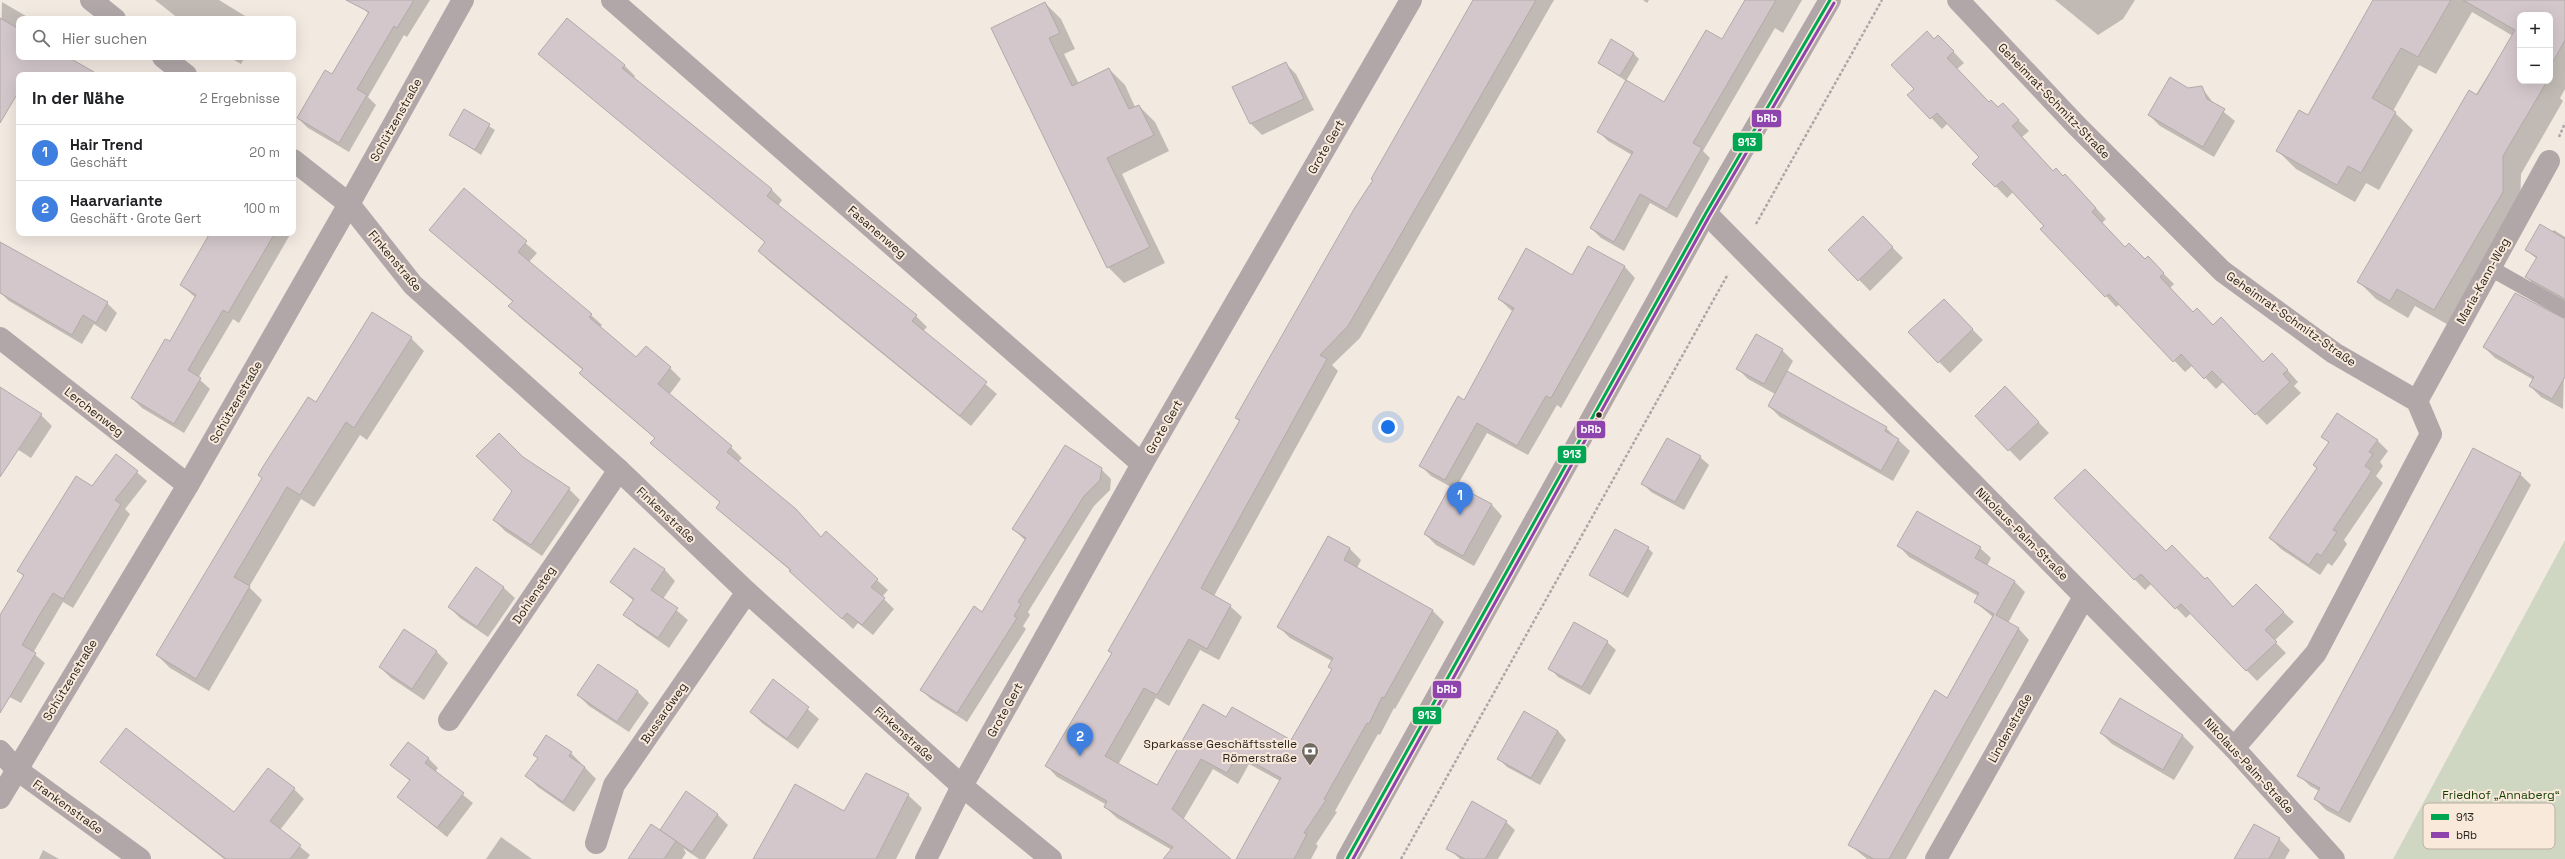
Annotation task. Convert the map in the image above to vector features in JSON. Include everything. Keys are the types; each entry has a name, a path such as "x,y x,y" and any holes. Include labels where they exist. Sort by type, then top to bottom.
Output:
{"street":[{"path":"91,0 111,16"},
{"name":"Schützenstraße","path":"0,798 16,769 188,485 350,204 462,0"},
{"name":"Fasanenweg","path":"612,0 1142,464"},
{"name":"Grote Gert","path":"926,859 962,786 1142,464 1411,0"},
{"path":"1347,859 1706,214 1830,0"},
{"name":"Geheimrat-Schmitz-Straße","path":"1958,0 2076,125 2222,271 2334,353 2417,401"},
{"path":"167,60 182,72"},
{"name":"Maria-Kann-Weg","path":"2417,401 2549,161"},
{"name":"Finkenstraße","path":"296,162 350,204 413,285 619,470 748,592 962,786 1051,859"},
{"name":"Nikolaus-Palm-Straße","path":"1706,214 2234,748 2334,859"},
{"name":"Lerchenweg","path":"0,338 188,485"},
{"path":"2234,748 2316,653 2431,434 2417,401"},
{"name":"Dohlensteg","path":"449,720 619,470"},
{"name":"Bussardweg","path":"596,843 614,784 748,592"},
{"name":"Lindenstraße","path":"1936,859 2084,598"},
{"name":"Frankenstraße","path":"0,751 16,769 140,859"}],"lane":[{"path":"2490,268 2565,310"}],"path":[{"path":"1401,859 1882,0"}],"green space":[{"name":"Friedhof „Annaberg“","path":"2565,540 2565,859 2393,859 2423,803 2423,849 2555,849 2555,803 2423,803"}],"building":[{"path":"346,0 414,0 397,28 394,26 357,89 367,95 339,143 297,118 325,70 332,74 369,12"},
{"path":"1473,0 1536,0 1348,326 1320,355 1327,359 1201,588 1231,605 1207,649 1189,639 1157,695 1144,688 1105,756 1157,785 1203,704 1226,717 1232,707 1291,740 1332,669 1328,667 1333,658 1277,627 1328,536 1350,548 1344,560 1433,610 1384,698 1382,697 1369,724 1367,723 1324,799 1326,800 1304,833 1307,834 1294,859 1236,859 1281,778 1238,754 1227,773 1201,759 1172,809 1231,859 1163,859 1173,847 1104,807 1107,801 1045,766 1112,653 1108,651 1240,420 1235,418 1354,209 1373,180 1371,179"},
{"path":"1745,0 1776,0 1693,143 1702,148 1667,209 1640,194 1614,242 1590,228 1633,152 1597,132 1626,80 1664,102 1706,30 1722,39"},
{"path":"2373,0 2451,0 2418,57 2401,48 2372,98 2396,112 2361,173 2348,166 2337,185 2276,151 2299,110 2308,115"},
{"path":"2463,0 2565,0 2565,40 2553,62 2553,12 2517,12 2517,84 2545,84 2503,156 2503,192 2434,310 2397,289 2390,301 2357,282 2469,90 2477,95 2515,30"},
{"path":"1045,2 1060,33 1049,38 1072,86 1109,68 1129,109 1139,105 1154,135 1107,158 1150,247 1107,268 991,28"},
{"path":"0,18 16,27 16,60 73,60 94,72 16,72 16,96 0,123"},
{"path":"567,18 625,65 622,68 772,189 767,196 917,315 912,321 987,382 960,416 758,251 765,242 538,54"},
{"path":"1927,31 1934,39 1938,35 1954,51 1947,58 1989,102 1991,100 1998,107 2003,103 2019,120 2012,126 2053,171 2056,168 2063,176 2065,174 2096,208 2092,212 2125,247 2129,243 2145,259 2148,256 2164,273 2160,277 2193,312 2197,308 2213,325 2221,317 2263,362 2272,353 2288,370 2283,374 2290,382 2255,415 2212,371 2204,379 2181,354 2173,362 2109,294 2105,297 2040,229 2044,226 2002,181 1995,187 1972,164 1979,157 1937,113 1930,119 1907,95 1914,89 1891,65"},
{"path":"1611,39 1634,53 1620,76 1598,63"},
{"path":"1286,62 1304,99 1250,124 1232,87"},
{"path":"2170,77 2188,88 2202,86 2207,99 2225,109 2203,147 2148,115"},
{"path":"464,109 490,124 475,150 449,135"},
{"path":"464,188 527,241 518,252 592,314 589,317 636,357 646,346 671,367 658,384 732,446 727,452 796,509 821,537 826,531 878,579 871,587 885,598 862,625 847,613 842,619 789,571 791,570 716,508 720,502 650,443 655,438 579,373 583,369 508,306 513,301 429,230"},
{"path":"1863,216 1893,247 1858,281 1828,250"},
{"path":"2540,224 2565,239 2565,299 2525,277 2537,257 2525,250"},
{"path":"208,236 273,236 228,313 223,310 188,370 201,378 174,424 131,398 165,339 170,341 196,295 180,285"},
{"path":"0,242 108,302 96,323 83,315 72,335 0,293"},
{"path":"1588,246 1625,266 1551,398 1546,396 1517,446 1477,423 1445,480 1419,466 1458,396 1464,400 1514,308 1498,299 1526,248 1572,275"},
{"path":"2515,293 2565,319 2565,377 2552,399 2529,386 2534,377 2483,347"},
{"path":"1944,299 1973,329 1938,363 1908,332"},
{"path":"372,312 412,337 354,428 346,422 300,495 287,487 234,577 250,586 196,679 156,655 262,478 258,475 264,465 308,397 316,402"},
{"path":"1756,334 1783,349 1764,384 1736,369"},
{"path":"1787,371 1887,427 1885,431 1899,439 1881,471 1768,406"},
{"path":"2005,386 2039,422 2008,451 1975,416"},
{"path":"0,387 42,414 0,477"},
{"path":"2337,413 2378,440 2369,452 2373,454 2365,466 2372,471 2333,530 2337,532 2321,556 2317,553 2309,565 2269,538 2317,468 2313,465 2329,442 2321,437"},
{"path":"499,433 523,457 570,488 531,545 493,520 512,491 476,456"},
{"path":"1667,438 1701,456 1675,502 1641,484"},
{"path":"1065,445 1102,468 1100,480 1084,496 1018,602 1021,604 1014,616 1017,618 957,713 920,690 974,606 982,612 1026,538 1012,529"},
{"path":"2473,448 2521,473 2339,813 2314,799 2320,788 2297,776"},
{"path":"116,454 138,471 115,500 121,504 63,599 53,593 22,645 36,653 0,713 0,615 24,575 17,571 76,476 92,486"},
{"path":"2085,469 2166,551 2172,545 2205,579 2207,577 2233,607 2256,584 2284,612 2265,630 2277,642 2246,671 2181,604 2175,609 2141,574 2134,580 2054,498"},
{"path":"1452,483 1492,504 1463,556 1424,534"},
{"path":"1917,511 1981,547 1975,558 2015,581 1996,615 2019,628 1889,859 1874,859 1848,845 1935,690 1947,698 1994,614 1974,602 1979,593 1897,546"},
{"path":"1615,529 1649,547 1623,594 1589,575"},
{"path":"634,548 665,569 651,590 678,608 658,638 623,615 634,599 610,582"},
{"path":"476,567 504,587 477,627 448,607"},
{"path":"1574,622 1608,641 1582,687 1548,669"},
{"path":"404,629 437,651 412,689 379,667"},
{"path":"598,664 638,691 617,722 577,695"},
{"path":"773,679 809,707 787,739 750,712"},
{"path":"2120,698 2183,735 2163,770 2100,733"},
{"path":"1524,711 1558,731 1531,778 1497,759"},
{"path":"126,728 234,812 268,768 295,788 270,821 301,845 290,859 226,859 100,762"},
{"path":"546,735 572,752 569,756 585,767 563,802 525,776 538,758 533,755"},
{"path":"408,742 429,758 425,763 464,793 437,828 397,797 410,780 390,765"},
{"path":"866,773 909,794 876,859 753,859 795,784 844,811"},
{"path":"686,791 718,814 692,852 660,830"},
{"path":"1472,801 1507,821 1485,859 1465,859 1446,849"},
{"path":"651,824 676,841 664,859 628,859"},
{"path":"2254,824 2280,838 2269,859 2234,859"}],"transit line":[{"name":"913","path":"1347,859 1706,213 1830,0"},
{"name":"bRb","path":"1353,859 1710,215 1834,3"}],"place":[{"name":"Hair Trend","path":"1460,515"},
{"name":"Haarvariante","path":"1080,756"},
{"name":"Sparkasse Geschäftsstelle Römerstraße","path":"1310,766"}]}
